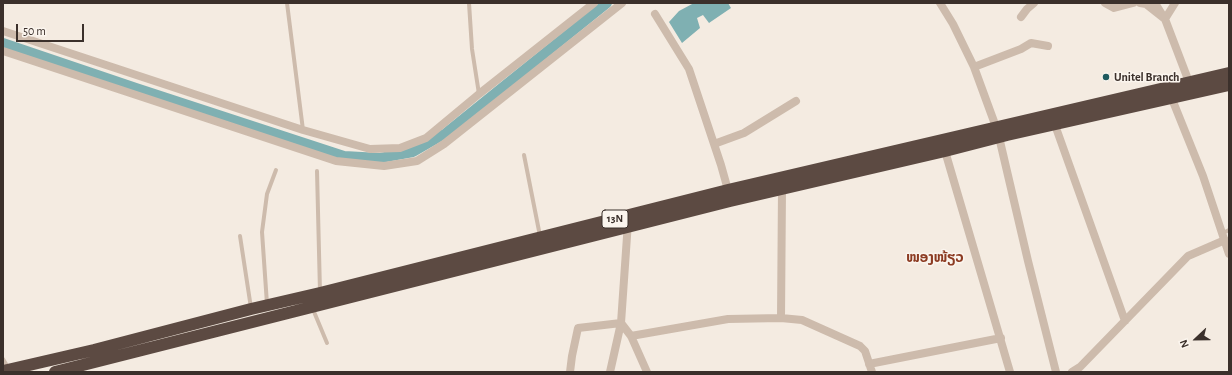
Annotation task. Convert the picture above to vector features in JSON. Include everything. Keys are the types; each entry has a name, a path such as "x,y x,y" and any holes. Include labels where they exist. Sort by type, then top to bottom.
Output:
{"highway":[{"name":"13N","path":"5,366 94,350 540,237 730,201 945,151 998,132 1055,125 1169,93 1189,82 1229,73"},
{"name":"13N","path":"56,372 312,307 628,221 728,190 998,132 1169,93 1229,85"}],"street":[{"path":"3,31 303,130 370,149 400,148 426,138 594,3"},
{"path":"3,51 336,161 384,166 417,161 444,144 622,3"},
{"path":"940,3 953,24 974,67 998,132 1028,262 1056,372"},
{"path":"1020,17 1034,3"},
{"path":"1105,3 1114,8 1133,3"},
{"path":"1140,3 1146,4 1165,19"},
{"path":"1155,3 1165,19 1189,82"},
{"path":"1165,19 1175,3"},
{"path":"655,14 689,69 728,190"},
{"path":"974,67 1021,49 1031,43 1048,46"},
{"path":"1169,93 1226,234 1229,254"},
{"path":"714,144 744,133 796,101"},
{"path":"1055,125 1125,321"},
{"path":"945,151 1010,372"},
{"path":"781,318 782,189"},
{"path":"610,372 621,323 628,221"},
{"path":"1072,372 1080,367 1188,256 1226,234"},
{"path":"631,336 728,319 781,318 802,320 860,346 865,352 872,372"},
{"path":"621,323 631,336 647,372"},
{"path":"570,372 578,328 621,323"},
{"path":"869,364 1001,338"}],"lane":[{"path":"287,3 303,130"},
{"path":"469,3 472,49 479,94"},
{"path":"524,155 540,237"},
{"path":"267,305 262,232 267,194 276,170"},
{"path":"317,172 320,293"},
{"path":"240,236 251,309"},
{"path":"312,307 327,343"}],"water":[{"path":"694,3 728,3 731,8 709,23 703,15 697,18 700,28 682,43 669,22 679,11"}],"waterway":[{"path":"3,43 344,156 380,158 413,152 446,133 607,3"}],"place":[{"name":"Unitel Branch","path":"1106,77"}],"district":[{"name":"ໜອງໜ້ຽວ","path":"935,258"}]}
